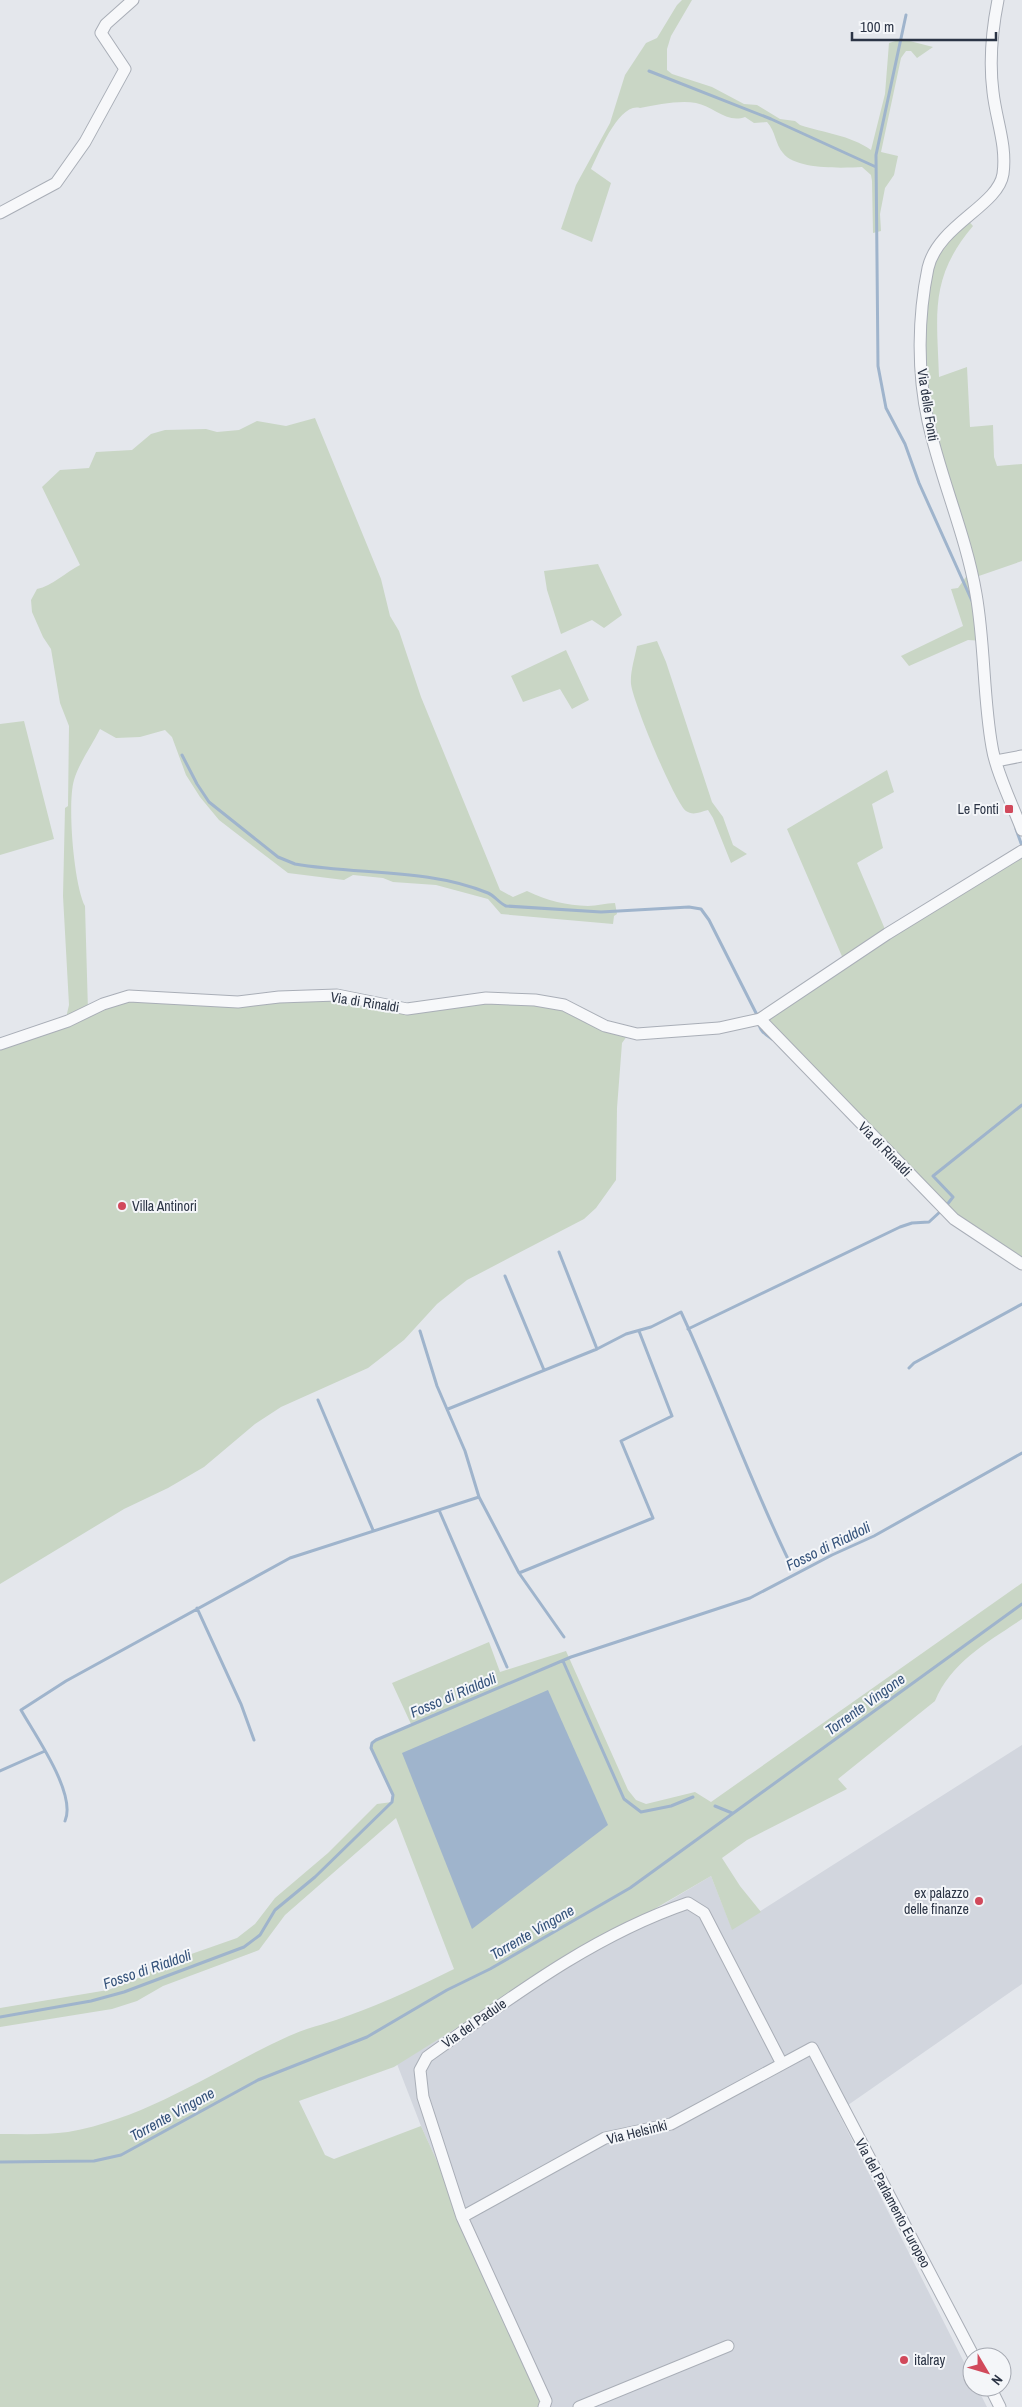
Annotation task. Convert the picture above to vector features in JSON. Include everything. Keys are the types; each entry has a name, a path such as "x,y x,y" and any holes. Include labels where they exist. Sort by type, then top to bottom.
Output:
{"street":[{"path":"0,213 56,183 85,142 125,69 101,33 106,24 133,0"},
{"name":"Via delle Fonti","path":"998,0 991,36 993,92 1004,150 1003,176 993,194 947,232 928,265 921,315 921,371 928,419 941,468 964,538 976,595 992,749 1022,830"},
{"path":"996,761 1022,756"},
{"name":"Via di Rinaldi","path":"0,1044 68,1021 103,1004 129,996 238,1002 279,997 337,995 407,1009 486,998 534,1000 564,1005 605,1026 637,1034 719,1028 760,1019 887,934 1022,851"},
{"name":"Via di Rinaldi","path":"760,1019 954,1219 1022,1264"},
{"name":"Via del Padule","path":"544,2407 546,2401 462,2217 423,2096 420,2070 427,2057 548,1971 654,1915 688,1903 704,1913 782,2064"},
{"name":"Via Helsinki","path":"462,2217 605,2138 671,2124 812,2048"},
{"name":"Via del Parlamento Europeo","path":"812,2048 969,2347"},
{"path":"580,2407 728,2346"}],"shaded area":[{"path":"1022,1745 1022,1984 838,2112 962,2358 962,2397 982,2397 987,2407 544,2407 546,2401 421,2126 397,2064 711,1876 732,1929"}],"green space":[{"path":"682,0 692,0 671,36 667,49 667,70 672,74 712,87 744,104 757,105 780,119 795,121 800,125 846,138 871,150 885,94 889,43 902,39 933,47 917,58 911,51 906,51 901,58 881,152 898,156 894,175 885,188 880,214 881,231 873,233 871,175 862,167 820,167 789,159 778,146 767,122 754,123 745,117 732,118 696,103 682,102 632,108 617,120 604,141 591,169 611,183 592,242 561,229 576,185 610,123 625,75 646,43 657,38"},
{"path":"965,217 973,226 949,263 942,280 939,297 937,334 939,377 967,367 970,427 993,425 994,457 997,466 1022,464 1022,561 973,578 983,641 968,640 909,666 901,656 963,626 951,589 958,588 971,570 941,468 921,371 929,265"},
{"path":"315,418 381,579 390,616 399,631 421,697 500,890 513,897 527,891 550,900 572,905 591,906 615,903 617,914 614,916 613,924 501,914 488,899 436,885 393,882 383,878 353,875 344,880 288,873 219,820 200,797 186,775 172,737 165,730 140,737 116,738 100,729 76,774 71,807 75,863 81,896 85,906 88,1011 129,996 238,1002 337,995 389,1007 535,1000 630,1032 622,1043 617,1108 616,1180 596,1208 584,1219 467,1280 437,1304 404,1340 368,1368 281,1407 255,1424 204,1467 168,1488 124,1509 0,1584 0,1049 65,1022 69,1005 63,896 65,808 68,806 69,726 60,703 51,649 43,637 32,612 31,600 37,589 48,585 80,565 42,487 60,470 89,468 96,452 132,450 151,434 165,430 206,429 217,432 239,430 257,421 286,426"},
{"path":"598,564 622,615 604,628 592,620 561,634 547,590 544,571"},
{"path":"657,641 666,662 712,802 723,817 733,845 747,854 731,863 708,810 691,813 686,811 680,803 655,750 633,694 631,675 637,646"},
{"path":"566,650 589,700 572,709 560,689 523,702 511,676"},
{"path":"24,721 54,839 0,855 0,724"},
{"path":"887,770 894,792 872,804 883,848 857,863 887,934 1022,851 1022,1264 954,1219 760,1019 844,961 787,829"},
{"path":"1022,1583 1022,1619 972,1654 951,1675 935,1701 838,1779 847,1789 747,1840 722,1858 740,1886 761,1912 732,1930 711,1876 548,1971 394,2067 299,2101 325,2155 334,2159 421,2126 546,2401 544,2407 0,2407 0,2134 68,2132 126,2116 182,2091 289,2036 377,2005 454,1969 396,1818 285,1915 259,1950 163,1986 137,2001 112,2009 0,2027 0,2008 108,1990 132,1981 177,1959 237,1938 255,1924 275,1898 328,1853 377,1804 392,1802 393,1795 371,1748 372,1743 376,1740 411,1724 392,1683 489,1642 500,1672 566,1651 628,1790 636,1800 646,1804 695,1792 711,1802"}],"water":[{"path":"548,1690 608,1825 472,1929 402,1753"}],"waterway":[{"path":"906,15 876,155 878,366 886,408 905,444 919,483 972,601"},
{"path":"649,71 771,119 876,167"},
{"path":"182,755 209,802 278,857 295,864 441,879 488,893 506,906 601,912 689,907 701,909 709,920 757,1015 761,1030 772,1039"},
{"path":"1016,829 1022,846"},
{"path":"946,1206 953,1197 933,1176 1022,1105"},
{"path":"688,1329 900,1227 912,1223 929,1222 942,1210"},
{"path":"559,1252 597,1349"},
{"path":"505,1276 544,1370"},
{"path":"909,1368 914,1363 1022,1304"},
{"path":"448,1409 597,1349 626,1334 651,1327 681,1312 788,1559"},
{"path":"420,1331 437,1386 465,1451 479,1497 519,1573 564,1637"},
{"path":"519,1573 653,1518 621,1441 672,1416 639,1331"},
{"path":"318,1400 373,1530"},
{"name":"Fosso di Rialdoli","path":"0,2017 91,2001 124,1992 244,1947 260,1935 275,1910 315,1877 392,1802 393,1795 371,1748 372,1743 376,1740 571,1657 750,1598 832,1555 874,1536 1022,1453"},
{"path":"65,1821 67,1810 60,1781 53,1765 21,1710 66,1681 290,1558 479,1497"},
{"path":"439,1510 507,1667"},
{"name":"Torrente Vingone","path":"0,2162 94,2161 121,2155 258,2080 367,2037 630,1888 1022,1604"},
{"path":"197,1608 241,1704 254,1740"},
{"path":"563,1661 624,1799 641,1812 671,1806 693,1797"},
{"path":"0,1771 45,1751"},
{"path":"715,1806 732,1813"}],"place":[{"name":"Le Fonti","path":"1009,809"},
{"name":"Villa Antinori","path":"122,1206"},
{"name":"ex palazzo delle finanze","path":"979,1901"},
{"name":"italray","path":"904,2360"}]}
